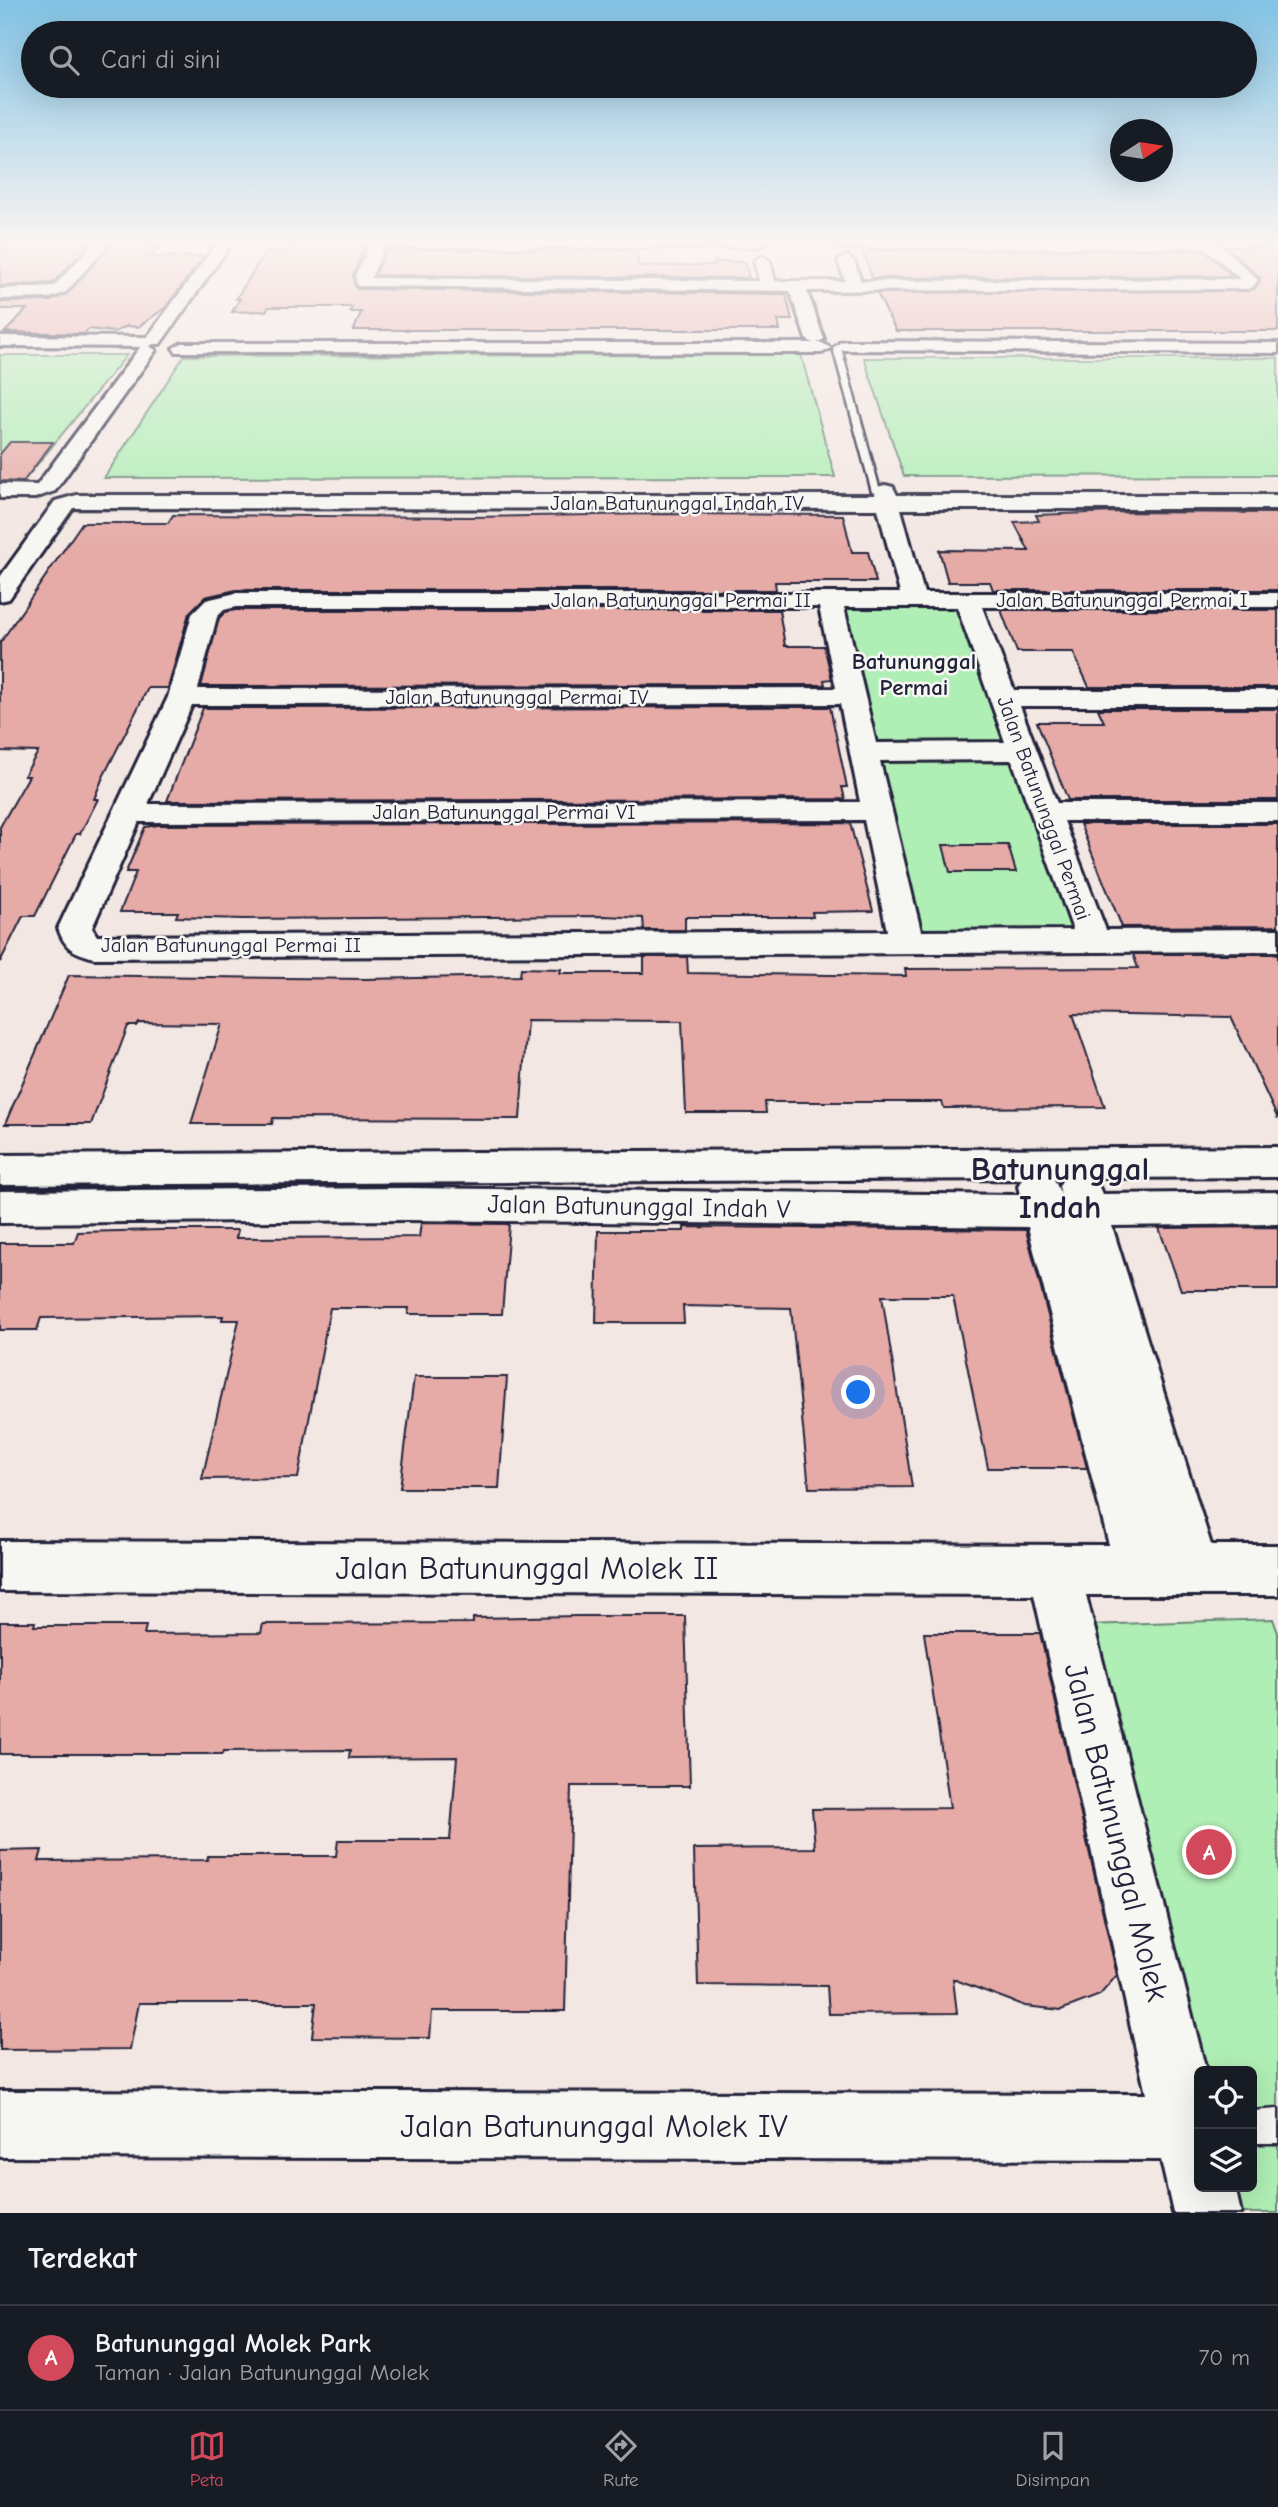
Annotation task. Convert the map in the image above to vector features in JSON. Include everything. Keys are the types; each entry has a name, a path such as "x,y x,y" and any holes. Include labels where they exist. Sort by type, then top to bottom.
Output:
{"street":[{"path":"52,342 163,345"},
{"path":"130,407 165,342"},
{"path":"0,557 37,496 165,342"},
{"path":"0,348 737,342"},
{"path":"929,342 1278,348"},
{"path":"1136,345 1265,342"},
{"name":"Jalan Batununggal Indah IV","path":"37,496 76,485 75,500 524,498 874,501 1273,498"},
{"path":"0,492 37,496"},
{"path":"0,499 37,496"},
{"path":"0,594 75,500"},
{"path":"874,501 914,600"},
{"path":"880,563 889,600"},
{"name":"Jalan Batununggal Permai II","path":"830,600 236,600 215,605 205,614 182,697 131,813 75,928 79,942 108,947 905,940"},
{"path":"905,940 830,600 967,600"},
{"name":"Jalan Batununggal Permai I","path":"967,600 1278,600"},
{"name":"Jalan Batununggal Permai","path":"905,940 1093,940 967,600"},
{"name":"Jalan Batununggal Permai IV","path":"182,697 851,696"},
{"path":"1003,698 1278,698"},
{"path":"863,751 1023,751"},
{"name":"Jalan Batununggal Permai VI","path":"131,813 877,811"},
{"path":"1045,812 1278,812"},
{"path":"1093,940 1278,940"},
{"path":"1052,1163 1086,1210 1167,1570"},
{"path":"1052,1163 1044,1210 1167,1570"},
{"name":"Jalan Batununggal Indah V","path":"0,1207 410,1186 1052,1163 1278,1163"},
{"name":"Jalan Batununggal Indah V","path":"0,1170 1044,1210 1278,1208"},
{"name":"Jalan Batununggal Molek II","path":"0,1566 1054,1570"},
{"path":"1054,1570 1278,1570"},
{"name":"Jalan Batununggal Molek","path":"1054,1570 1194,2143"},
{"name":"Jalan Batununggal Molek IV","path":"0,2124 1194,2155"},
{"name":"Jalan Batununggal Molek","path":"1203,2192 1207,2213"}],"lane":[{"path":"832,342 874,501"},
{"path":"1257,2127 1278,2126"}],"green space":[{"path":"0,355 127,355 27,477 0,477"},
{"path":"801,355 835,477 104,478 184,356"},
{"path":"864,358 1278,358 1278,475 904,476"},
{"path":"834,602 966,602 1086,943 913,942"},
{"path":"1273,1619 1278,1633 1278,2213 1223,2213 1218,2192 1257,2192 1257,2066 1194,2066 1194,2088 1086,1625"}],"building":[{"path":"10,442 53,442 23,482 0,481 0,454"},
{"path":"1117,512 1278,513 1278,590 993,590 990,582 948,582 939,550 1029,551 1014,522 1039,521 1036,515"},
{"path":"173,515 471,517 843,515 852,552 868,552 876,582 775,582 776,590 236,590 205,597 189,613 168,688 148,688 103,777 94,799 98,799 80,834 76,834 35,916 23,916 0,962 0,827 29,776 24,776 38,752 0,751 0,643 82,523 168,523"},
{"path":"779,610 785,646 824,646 832,679 824,680 825,685 201,686 219,618 225,612"},
{"path":"1001,610 1278,610 1278,687 1089,687 1073,652 1017,652"},
{"path":"830,707 847,787 842,787 845,799 167,801 203,708"},
{"path":"1098,709 1278,709 1278,800 1068,800 1037,722 1104,722"},
{"path":"850,823 873,911 812,912 813,917 685,917 685,930 644,930 643,918 605,916 243,919 176,917 178,912 120,912 136,872 126,872 145,827 158,825"},
{"path":"1080,824 1278,824 1278,926 1122,927"},
{"path":"943,845 1008,845 1016,872 950,872"},
{"path":"1133,954 1278,954 1278,1119 1231,1017 1073,1014 1105,1107 944,1108 942,1102 765,1102 766,1113 686,1113 682,1021 527,1020 520,1119 273,1118 272,1124 191,1124 222,1024 139,1023 137,1026 128,1026 91,1124 5,1124 69,975 365,979 520,976 521,968 561,969 560,973 644,973 644,957 687,957 688,973 906,976 905,969 1138,968"},
{"path":"421,1223 509,1224 502,1314 408,1314 409,1308 330,1308 298,1478 202,1479 239,1320 222,1320 223,1316 41,1318 37,1330 0,1330 0,1243 74,1243 78,1232 162,1230 238,1230 236,1238 419,1237"},
{"path":"684,1227 1026,1230 1087,1468 988,1468 953,1296 882,1296 912,1487 809,1488 791,1308 683,1306 684,1323 596,1323 598,1231 684,1231"},
{"path":"1278,1227 1278,1290 1181,1290 1159,1228"},
{"path":"414,1377 507,1377 499,1488 400,1488"},
{"path":"685,1616 690,1786 571,1786 565,2011 432,2011 430,2038 312,2037 316,2003 139,2003 130,2049 0,2050 0,1851 42,1850 39,1861 207,1860 208,1856 336,1856 338,1840 450,1840 457,1757 349,1758 350,1750 224,1751 223,1754 0,1754 0,1622 35,1622 34,1626 146,1626 144,1634 261,1633 263,1624 473,1623 473,1618"},
{"path":"924,1633 1040,1633 1117,1975 1100,1995 1061,2010 1025,2006 953,1979 957,2013 829,2014 827,1986 698,1985 694,1849 815,1848 812,1809 950,1808"}],"place":[{"name":"Batununggal Molek Park","path":"1209,1852"}],"district":[{"name":"Batununggal Permai","path":"914,674"},
{"name":"Batununggal Indah","path":"1060,1187"}]}
